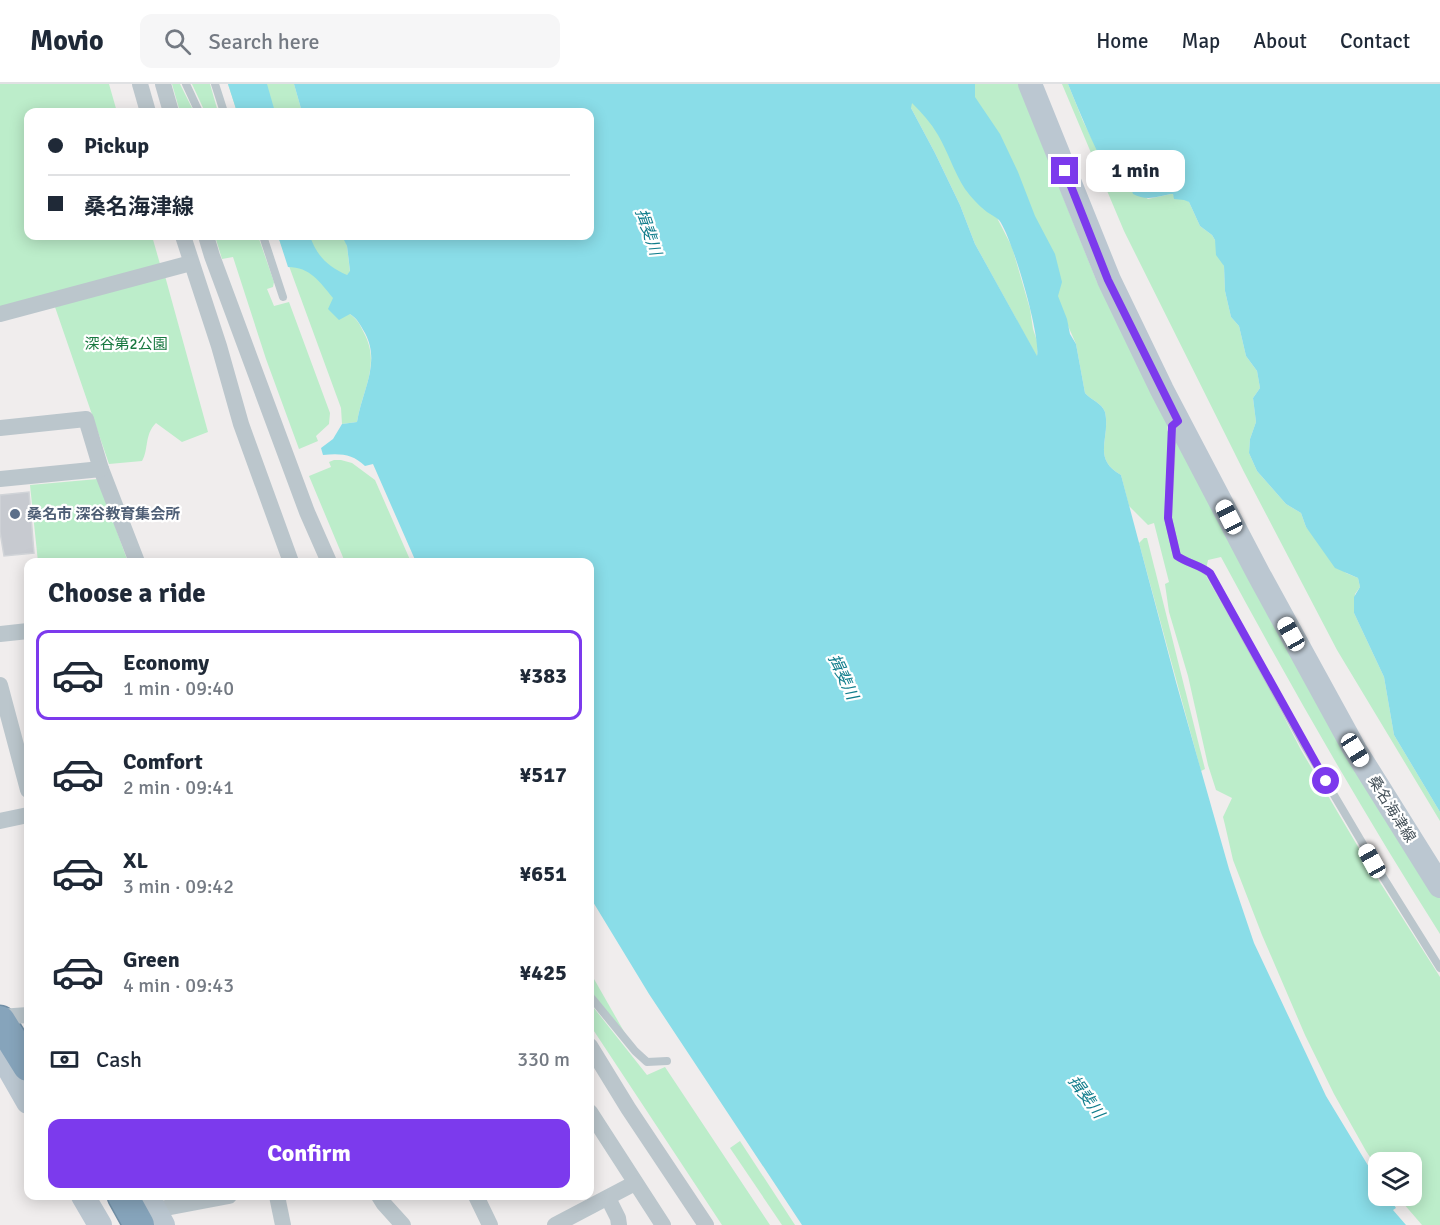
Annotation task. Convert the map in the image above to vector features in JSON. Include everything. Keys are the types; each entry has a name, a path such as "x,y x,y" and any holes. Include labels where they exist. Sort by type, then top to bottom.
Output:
{"highway":[{"path":"12,1017 24,1054"},
{"path":"109,1200 122,1225"},
{"path":"129,1200 151,1214"}],"main road":[{"name":"桑名海津線","path":"1030,84 1108,280 1178,421 1355,750 1440,886"},
{"path":"0,1053 24,1095"},
{"path":"84,1200 100,1225"}],"street":[{"path":"140,84 147,108"},
{"path":"163,84 170,108"},
{"path":"184,240 219,346 241,424 271,513 289,558"},
{"path":"207,240 308,512 327,558"},
{"path":"0,314 191,263"},
{"path":"0,428 86,419 101,469 134,558"},
{"path":"0,479 101,469"},
{"path":"0,634 24,631"},
{"path":"0,685 24,775"},
{"path":"0,821 24,815"},
{"path":"594,1053 706,1225"},
{"path":"594,1118 663,1225"},
{"path":"555,1225 635,1183"},
{"path":"608,1198 619,1225"},
{"path":"151,1214 212,1200"},
{"path":"278,1200 283,1225"},
{"path":"382,1200 403,1225"},
{"path":"478,1200 490,1225"}],"lane":[{"path":"186,84 197,108"},
{"path":"215,84 223,108"},
{"path":"264,240 283,297"},
{"path":"1178,421 1172,426 1168,518 1177,556 1210,573 1305,746 1372,861 1440,968"},
{"path":"594,1001 646,1062 667,1061"}],"green space":[{"path":"0,84 109,84 116,108 24,108 24,240 153,240 160,264 0,307"},
{"path":"172,84 180,84 192,108 179,108"},
{"path":"192,84 210,84 217,108 203,108"},
{"path":"228,84 294,84 301,108 236,108"},
{"path":"928,84 1012,247 1038,344 1037,357 975,244 960,205 911,108 911,102"},
{"path":"962,84 1018,84 1097,282 1168,418 1167,430 1171,437 1180,439 1349,753 1440,898 1440,934 1327,747 1221,557 1208,560 1205,574 1265,680 1301,750 1367,862 1440,977 1440,1225 1422,1225 1406,1206 1422,1206 1422,1152 1368,1152 1368,1154 1366,1151 1305,1035 1262,935 1233,860 1223,817 1232,798 1216,790 1208,765 1188,676 1169,612 1165,584 1169,582 1154,523 1148,525 1129,506 1121,475 1107,462 1104,454 1105,412 1085,393 1076,344"},
{"path":"1062,84 1068,84 1083,121 1109,173 1128,183 1148,199 1173,194 1175,199 1184,199 1189,202 1200,226 1215,240 1224,266 1225,291 1231,317 1239,326 1246,356 1257,371 1260,388 1253,398 1256,422 1250,439 1249,453 1257,471 1286,504 1301,513 1306,527 1346,573 1358,578 1360,587 1355,594 1354,613 1384,677 1394,735 1440,812 1440,821 1337,650 1244,472 1124,231"},
{"path":"216,240 259,240 274,282 273,287 267,289 274,306 289,302 330,413 329,424 316,436 318,441 299,449 266,359 233,257 222,259"},
{"path":"279,240 345,240 350,272 347,275 350,314 357,321 369,345 371,367 357,422 342,424 341,408"},
{"name":"深谷第2公園","path":"165,276 208,432 182,442 156,423 148,437 142,461 109,464 55,307"},
{"path":"341,460 352,463 375,480 409,558 343,558 309,476 331,467 329,462"},
{"path":"98,479 127,558 38,558 30,485"},
{"path":"1147,538 1205,769 1201,771 1139,543"},
{"path":"594,979 630,1042 594,995"},
{"path":"594,1008 647,1075 665,1067 770,1225 722,1225 594,1031"},
{"path":"740,1141 795,1225 782,1225 730,1148"}],"water":[{"path":"228,84 267,84 274,108 236,108"},
{"name":"揖斐川","path":"294,84 975,84 975,97 1000,134 1035,216 1055,254 1062,282 1058,296 1070,334 1076,344 1085,393 1105,412 1104,454 1107,462 1121,475 1229,869 1254,943 1326,1096 1368,1165 1368,1206 1395,1206 1396,1208 1393,1210 1406,1225 802,1225 649,994 594,904 594,558 414,558 373,464 365,466 346,455 323,455 321,448 333,439 342,424 357,422 371,366 369,344 365,333 353,316 350,314 339,320 328,309 333,298 319,281 302,270 288,267 279,240 312,240 324,260 347,275 350,271 347,246 344,240 594,240 594,108 301,108","holes":["912,103 938,135 965,189 981,207 999,220 1005,230 1018,265 1030,309 1035,329 1037,356 975,244 960,205 911,108"]},
{"path":"1068,84 1440,84 1440,812 1394,735 1384,677 1354,613 1354,597 1360,587 1358,578 1335,568 1306,527 1301,513 1286,504 1257,471 1249,453 1250,439 1256,422 1253,398 1260,388 1257,371 1246,356 1239,326 1231,317 1225,291 1224,266 1216,255 1215,240 1200,226 1189,202 1174,199 1173,194 1152,198 1138,196 1133,194 1128,184 1110,174 1091,139"}],"building":[{"name":"桑名市 深谷教育集会所","path":"29,492 34,553 4,556 0,532 0,495"}],"place":[{"name":"桑名市 深谷教育集会所","path":"15,514"}],"route":[{"path":"1065,171 1108,280 1178,421 1172,426 1168,518 1177,556 1210,573 1326,781"}]}
